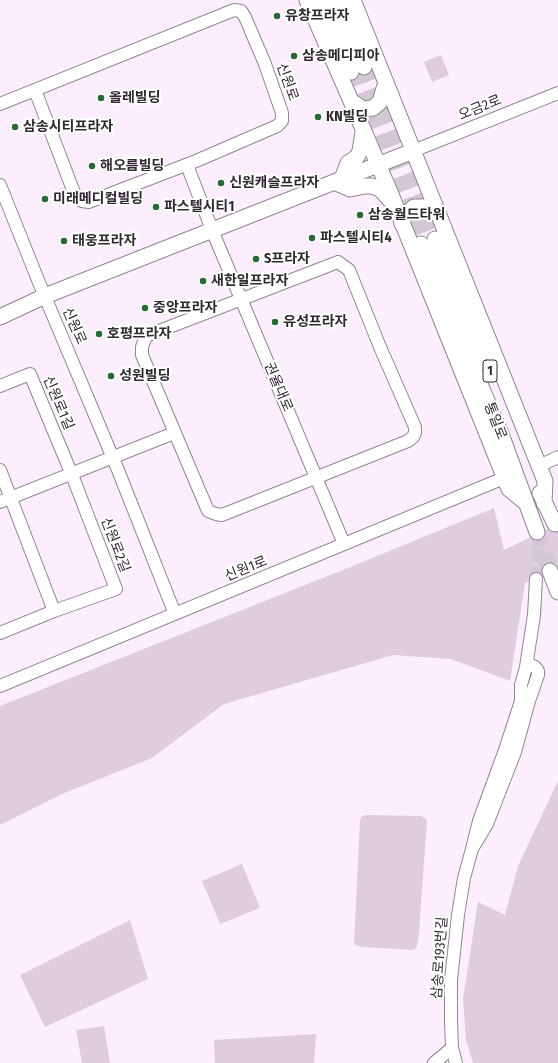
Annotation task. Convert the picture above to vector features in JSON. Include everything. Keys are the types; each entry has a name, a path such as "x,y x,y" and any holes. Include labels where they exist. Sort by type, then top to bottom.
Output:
{"main road":[{"path":"307,0 394,202 504,478 509,489 526,503"},
{"path":"322,0 358,69 338,0"},
{"path":"353,0 545,481 544,503"},
{"path":"351,101 363,109 373,108 380,102 386,82"},
{"path":"338,180 348,163 357,157 360,151 363,131"},
{"path":"0,317 45,296 413,151"},
{"path":"338,180 350,189 372,186 380,189 394,202"},
{"path":"402,224 404,216 414,207 427,207 439,215"},
{"name":"통일로","path":"436,239 544,503 555,524"},
{"name":"통일로","path":"421,244 501,434 537,532"},
{"path":"550,571 558,592"}],"street":[{"name":"신원로","path":"0,104 234,10 241,11 245,17 265,64 282,114 282,121 277,126 187,164 88,202 76,198 35,90"},
{"name":"오금2로","path":"413,151 558,92"},
{"name":"권율대로","path":"187,164 212,230 344,544"},
{"name":"신원로","path":"0,185 148,542 175,614"},
{"path":"338,262 349,270 414,428 415,433 413,437 408,441 222,515 208,510 142,355 142,347 146,336 241,299 338,262"},
{"name":"신원로1길","path":"0,386 30,374 71,473"},
{"path":"5,500 174,433"},
{"path":"539,466 558,457"},
{"path":"0,470 5,500 54,611"},
{"name":"신원로2길","path":"1,631 116,589 71,473"},
{"name":"신원1로","path":"0,686 504,478"},
{"name":"삼송로193번길","path":"456,1063 452,1048 451,1021 452,973 459,908 464,878 472,849 487,824 515,752 538,671 536,667 531,665 526,667 534,615 536,579"},
{"path":"434,1063 452,1048"}],"shaded area":[{"path":"441,55 449,75 432,82 424,62"},
{"path":"494,508 504,550 558,524 558,567 525,583 510,681 451,659 393,655 224,704 152,758 62,794 0,825 0,706 343,570"},
{"path":"558,781 558,1063 473,1063 466,1040 463,999 478,902 505,915 518,866"},
{"path":"362,816 421,816 427,821 419,932 417,946 415,949 362,947 354,944 360,820"},
{"path":"242,864 260,908 220,924 202,881"},
{"path":"130,920 148,979 45,1027 20,975"},
{"path":"104,1026 110,1063 82,1063 76,1030"},
{"path":"316,1034 314,1063 215,1063 214,1040"}],"tunnel":[{"path":"364,67 435,239"},
{"path":"351,72 421,244"},
{"path":"537,532 550,571"},
{"path":"536,579 539,540"}],"place":[{"name":"유창프라자","path":"277,16"},
{"name":"삼송메디피아","path":"294,56"},
{"name":"올레빌딩","path":"101,98"},
{"name":"KN빌딩","path":"318,117"},
{"name":"삼송시티프라자","path":"15,127"},
{"name":"해오름빌딩","path":"92,166"},
{"name":"신원캐슬프라자","path":"221,183"},
{"name":"미래메디컬빌딩","path":"45,199"},
{"name":"파스텔시티1","path":"156,207"},
{"name":"삼송월드타워","path":"360,215"},
{"name":"파스텔시티4","path":"312,238"},
{"name":"태웅프라자","path":"64,241"},
{"name":"S프라자","path":"256,259"},
{"name":"새한일프라자","path":"203,281"},
{"name":"중앙프라자","path":"145,308"},
{"name":"유성프라자","path":"275,322"},
{"name":"호평프라자","path":"99,334"},
{"name":"성원빌딩","path":"111,376"}]}
